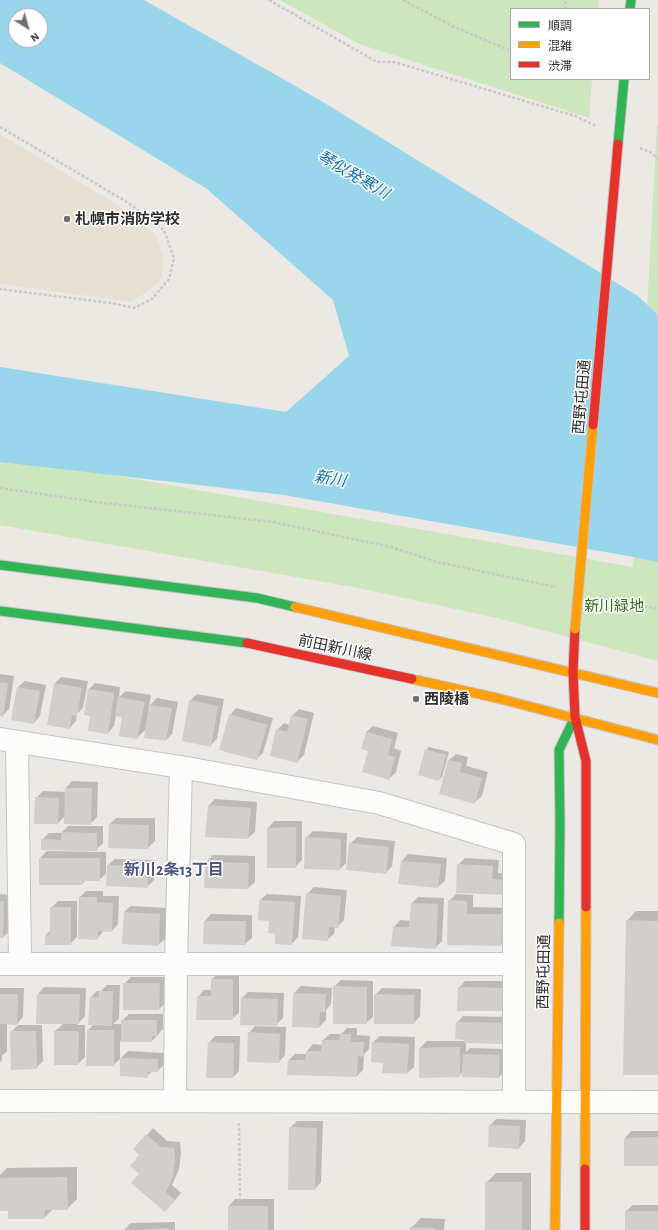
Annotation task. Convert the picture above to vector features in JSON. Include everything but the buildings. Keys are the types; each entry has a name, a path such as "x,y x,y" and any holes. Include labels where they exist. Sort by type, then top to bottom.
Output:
{"street":[{"name":"西野屯田通","path":"585,1230 586,761 575,717 573,672 575,629 624,80"},
{"name":"前田新川線","path":"0,565 256,598 658,693"},
{"name":"前田新川線","path":"0,610 242,642 497,698 575,717 658,740"},
{"name":"西野屯田通","path":"555,1230 560,824 559,750 575,717"},
{"path":"513,964 10,964 9,741 181,767 379,802 514,844 514,1102"},
{"path":"175,1101 176,963 181,767"},
{"path":"0,1101 658,1102"}],"path":[{"path":"269,0 377,62 394,62 575,116 596,126"},
{"path":"403,0 452,26 510,51"},
{"path":"0,127 127,202 164,230 174,258 170,279 152,299 134,308 111,303 0,289"},
{"path":"638,146 652,153 658,159"},
{"path":"0,488 96,502 273,522 391,547 437,562 559,588"},
{"path":"597,596 658,610"},
{"path":"239,1120 240,1201"}],"shaded area":[{"name":"札幌市消防学校","path":"0,134 114,203 156,235 164,262 160,281 131,302 0,284"}],"green space":[{"path":"280,0 599,0 598,8 510,8 510,80 592,80 589,118 359,44"},
{"name":"新川緑地","path":"657,125 658,661 497,618 358,588 0,525 0,455 633,567"}],"water":[{"path":"0,0 144,0 318,99 638,296 658,315 658,562 284,495 0,462 0,367 286,412 349,356 333,300 207,189 0,63"}],"traffic: fast":[{"path":"630,8 631,0"},
{"path":"618,144 624,80"},
{"path":"0,565 257,598 295,607"},
{"path":"0,611 247,643"},
{"path":"559,923 559,750 575,717"}],"traffic: slow":[{"path":"575,629 593,425"},
{"path":"295,607 658,693"},
{"path":"412,679 497,698 658,740"},
{"path":"585,1169 586,907"},
{"path":"555,1230 559,923"}],"traffic: jam":[{"path":"593,425 618,144"},
{"path":"575,629 573,672 575,717 586,761 586,907"},
{"path":"247,643 412,679"},
{"path":"585,1169 585,1230"}],"place":[{"name":"札幌市消防学校","path":"67,219"},
{"name":"西陵橋","path":"416,699"}],"district":[{"name":"新川2条13丁目","path":"174,870"}],"water label":[{"name":"琴似発寒川","path":"353,175"},
{"name":"新川","path":"330,479"}]}
